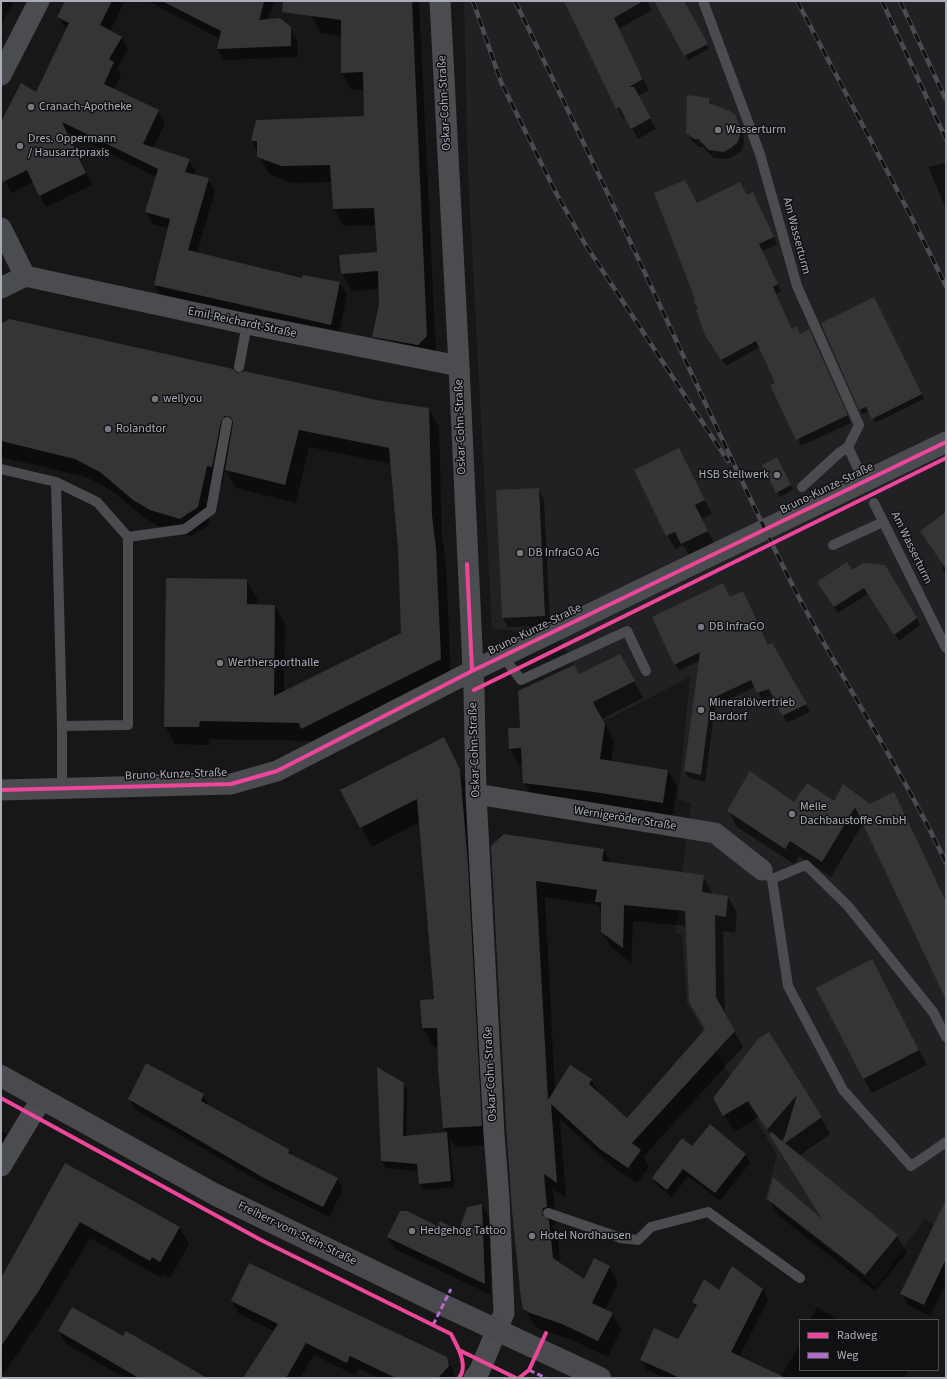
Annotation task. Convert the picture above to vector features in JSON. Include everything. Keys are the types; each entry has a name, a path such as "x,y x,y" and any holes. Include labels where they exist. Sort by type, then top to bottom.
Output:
{"main road":[{"name":"Freiherr-vom-Stein-Straße","path":"1,1076 216,1195 600,1378"}],"street":[{"path":"1,75 39,1"},
{"name":"Oskar-Cohn-Straße","path":"440,1 459,366 476,794 494,1134 505,1200 504,1313 479,1372 474,1378"},
{"path":"1,228 25,276 1,288"},
{"name":"Emil-Reichardt-Straße","path":"25,276 247,324 459,366"},
{"name":"Bruno-Kunze-Straße","path":"1,790 231,784 277,771 472,671 946,442"},
{"name":"Wernigeröder Straße","path":"476,794 715,833 767,874"},
{"path":"1,1166 42,1098"}],"lane":[{"name":"Am Wasserturm","path":"703,1 760,154 797,286 859,425 848,448"},
{"path":"239,367 247,324"},
{"path":"128,537 185,529 212,510 227,422"},
{"path":"802,487 839,453 848,448 859,471"},
{"path":"1,469 56,482 97,502 128,537 128,726 62,726"},
{"path":"56,482 62,726 62,788"},
{"name":"Am Wasserturm","path":"874,503 946,648"},
{"path":"833,546 883,522"},
{"path":"507,654 520,680 627,631 646,671"},
{"path":"946,1038 933,1012 848,906 806,865 767,874 788,986 843,1090 911,1166 946,1142"},
{"path":"548,1213 621,1238 638,1240 651,1227 708,1212 800,1278"}],"shaded area":[{"path":"464,1 946,1 946,1231 924,1219 876,1287 765,1199 777,1155 687,1003 682,935 675,933 691,803 678,799 690,677 604,721 549,619 527,631 492,629 468,171"}],"building":[{"path":"65,1 112,1 100,25 122,37 109,59 114,62 104,84 159,110 143,144 190,159 185,172 209,178 188,250 302,278 303,275 340,282 331,325 154,285 170,219 145,212 158,169 62,122 86,173 39,196 27,170 1,183 1,122 21,83 36,92 69,23 57,17"},
{"path":"162,1 264,1 259,20 280,18 291,27 291,46 217,49 221,31"},
{"path":"283,1 412,1 427,336 418,345 372,337 379,305 378,271 341,274 339,255 377,252 374,208 333,209 330,165 281,166 257,157 257,141 251,141 256,120 364,116 363,72 341,73 341,20 282,12"},
{"path":"564,1 643,1 614,18 643,79 629,87 634,87 651,118 631,129 619,107 616,109"},
{"path":"654,1 684,1 708,44 684,56"},
{"name":"Wasserturm","path":"687,95 710,98 709,103 730,111 735,115 741,128 737,143 724,152 709,150 698,139 694,139 686,133"},
{"path":"685,180 697,203 740,182 747,195 753,192 774,237 759,244 778,284 773,287 792,329 797,326 800,334 809,329 848,415 796,440 770,385 775,383 756,341 721,360 705,335 696,310 698,309 693,300 695,299 654,193"},
{"path":"874,297 922,394 872,419 866,407 859,410 821,323"},
{"path":"9,319 233,369 237,373 244,371 377,400 429,408 432,516 436,548 441,659 301,729 299,723 200,721 199,727 164,727 166,578 247,579 247,604 275,605 274,696 401,633 398,549 389,448 299,430 285,485 225,470 233,423 231,417 225,416 221,421 212,467 207,466 198,507 180,519 150,510 133,500 100,472 75,459 1,441 1,324"},
{"path":"679,448 705,500 695,505 708,531 681,544 675,532 666,536 634,470"},
{"name":"HSB Stellwerk","path":"777,457 791,485 776,493 762,465"},
{"name":"DB InfraGO AG","path":"539,488 545,616 502,618 496,490"},
{"path":"946,512 946,569 920,531"},
{"path":"847,562 852,570 863,563 885,565 917,618 894,635 864,588 834,607 817,582"},
{"path":"723,583 730,597 743,591 768,645 772,643 807,704 782,716 769,689 757,693 751,680 711,699 701,775 684,771 700,652 674,665 652,617"},
{"path":"620,654 635,681 593,702 605,724 600,759 668,770 663,803 523,783 521,748 509,749 508,728 520,728 518,691 574,665 579,674"},
{"path":"444,737 460,770 468,865 482,1126 443,1128 438,1068 437,1028 422,1028 420,1000 434,999 417,799 360,828 340,790"},
{"path":"750,771 794,802 807,783 834,801 843,784 870,804 894,792 946,901 946,1000 855,807 822,862 790,841 785,849 727,811"},
{"path":"504,834 604,849 602,861 704,875 702,892 728,896 726,917 715,915 716,997 735,1031 632,1143 641,1150 628,1168 600,1149 551,1104 557,1183 544,1174 547,1207 543,1208 542,1215 549,1220 553,1258 584,1279 594,1258 610,1266 592,1303 613,1313 598,1341 562,1324 530,1313 523,1309 512,1211 506,1125 491,846","holes":["536,881 597,890 595,902 601,902 601,932 623,948 624,905 685,911 689,1002 705,1029 627,1118 589,1084 592,1079 570,1065 548,1100"]},
{"path":"872,959 919,1050 863,1079 816,988"},
{"path":"769,1032 822,1117 785,1143 898,1235 865,1275 767,1199 773,1177 822,1219 769,1134 772,1132 783,1142 797,1095 767,1130 748,1101 723,1116 713,1098 758,1039"},
{"path":"146,1063 204,1094 201,1101 290,1150 288,1153 338,1178 323,1207 264,1178 128,1099"},
{"path":"377,1067 404,1083 403,1136 447,1132 451,1181 419,1184 417,1164 381,1161"},
{"path":"710,1124 746,1154 715,1193 683,1169 667,1190 652,1178 682,1138 692,1146"},
{"path":"65,1163 180,1227 160,1262 152,1257 150,1261 80,1222 38,1292 1,1346 1,1278"},
{"path":"946,1200 946,1259 924,1305 900,1294"},
{"path":"482,1204 485,1284 387,1237 400,1211 407,1211 437,1226 440,1221 459,1231 467,1207"},
{"path":"249,1263 447,1357 449,1366 438,1378 396,1378 350,1356 347,1363 306,1343 286,1378 243,1378 278,1324 231,1301"},
{"path":"732,1266 763,1289 731,1352 786,1378 680,1378 640,1360 654,1328 678,1339 697,1305 692,1302 704,1279 719,1290"},
{"path":"72,1307 123,1336 126,1331 207,1378 139,1378 58,1331"}],"railway":[{"path":"473,1 501,82 556,193 585,244 728,461"},
{"path":"515,1 609,196 751,501 796,592 911,794 946,863"},
{"path":"797,1 914,222 946,286"},
{"path":"882,1 946,139"},
{"path":"900,1 946,100"}],"marked path":[{"path":"433,1325 451,1289"},
{"path":"529,1370 546,1378"}],"cycle path":[{"path":"1,790 231,784 277,771 472,671 946,442"},
{"path":"474,690 946,458"},
{"path":"467,564 472,671"},
{"path":"1,1098 261,1240 451,1334 461,1356 463,1367 459,1378"},
{"path":"519,1378 529,1370 546,1333"},
{"path":"459,1350 516,1378"}],"place":[{"name":"Cranach-Apotheke","path":"31,107"},
{"name":"Wasserturm","path":"718,130"},
{"name":"Dres. Oppermann / Hausarztpraxis","path":"20,146"},
{"name":"wellyou","path":"155,399"},
{"name":"Rolandtor","path":"108,429"},
{"name":"HSB Stellwerk","path":"777,475"},
{"name":"DB InfraGO AG","path":"520,553"},
{"name":"DB InfraGO","path":"701,627"},
{"name":"Werthersporthalle","path":"220,663"},
{"name":"Mineralölvertrieb Bardorf","path":"701,710"},
{"name":"Melle Dachbaustoffe GmbH","path":"792,814"},
{"name":"Hedgehog Tattoo","path":"412,1231"},
{"name":"Hotel Nordhausen","path":"532,1236"}]}
